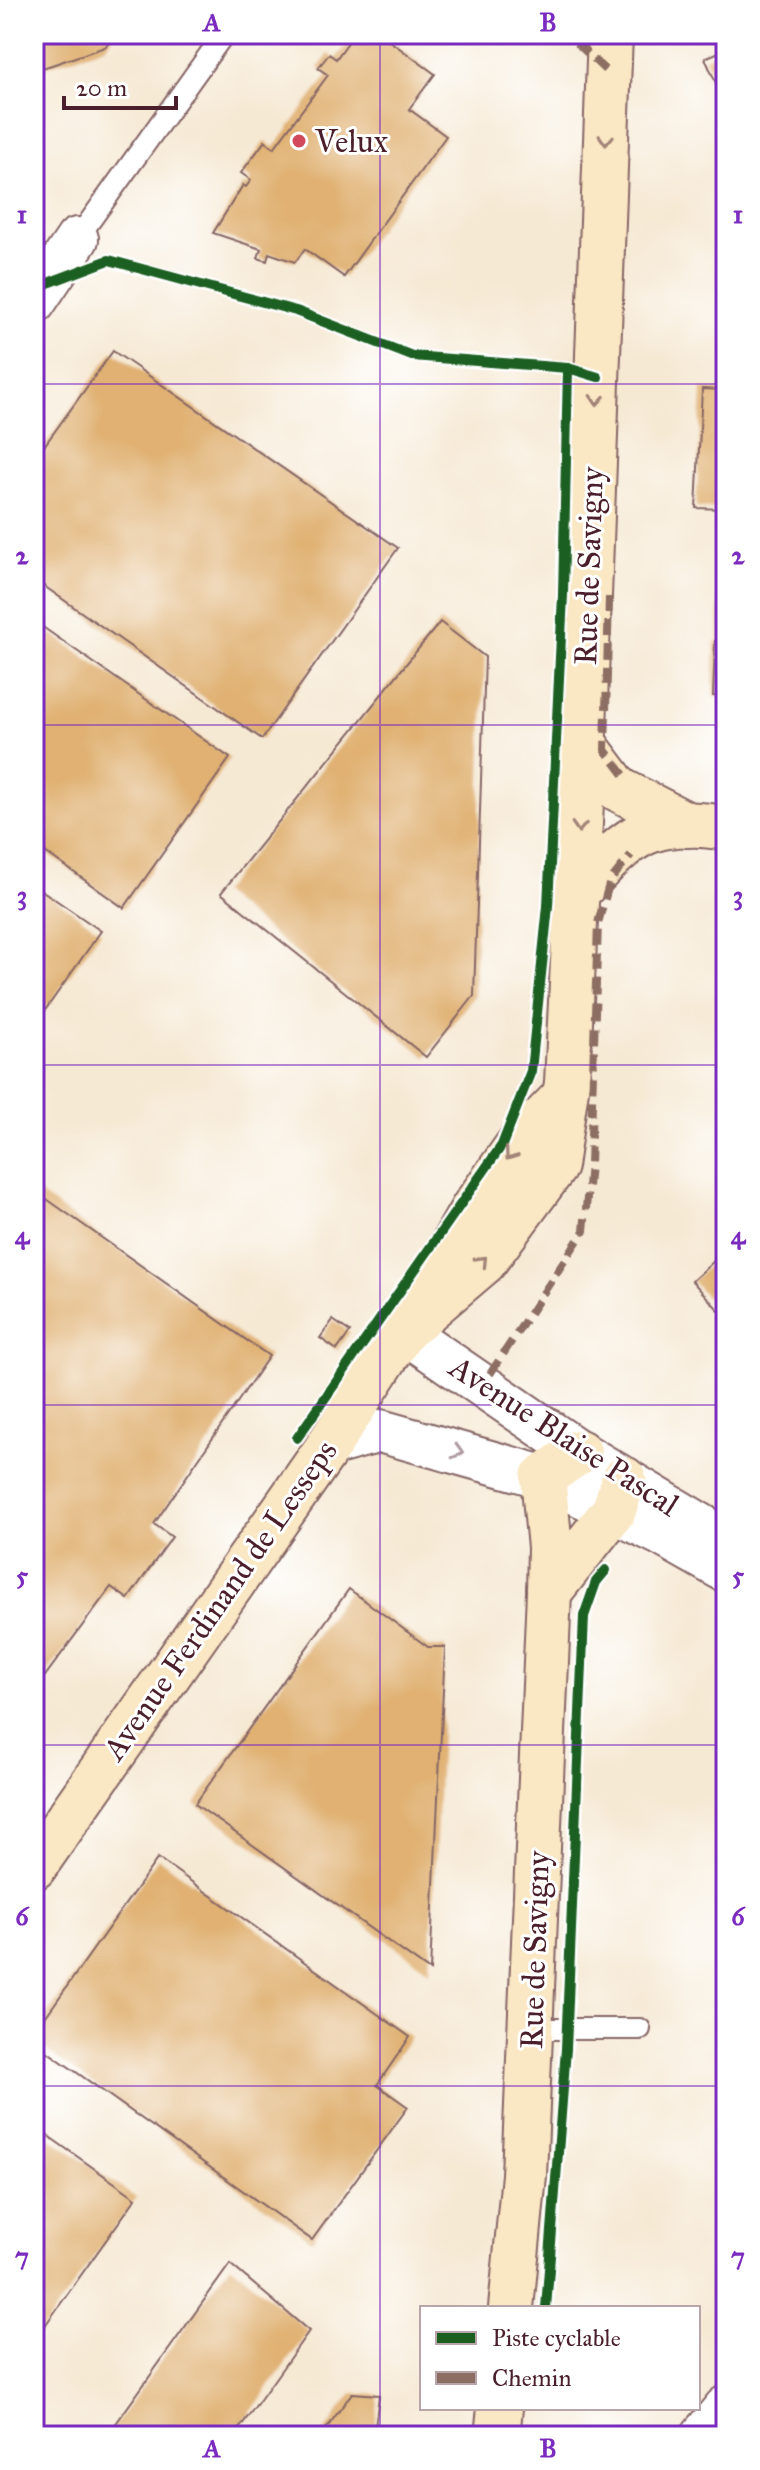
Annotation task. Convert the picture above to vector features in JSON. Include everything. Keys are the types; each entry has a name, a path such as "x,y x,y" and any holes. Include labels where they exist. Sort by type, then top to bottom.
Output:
{"main road":[{"name":"Rue de Savigny","path":"403,1331 474,1207 520,1142 563,1098 567,1082 613,47"},
{"path":"582,741 618,789 707,827"},
{"path":"576,893 626,841 649,828 707,827"},
{"name":"Avenue Ferdinand de Lesseps","path":"34,1867 329,1445 403,1331"},
{"path":"543,1477 579,1452"},
{"name":"Rue de Savigny","path":"511,2306 524,2175 532,2029 549,1592 550,1547 543,1477"},
{"path":"549,1592 619,1494"},
{"path":"497,2436 500,2410"}],"street":[{"path":"34,303 77,239"},
{"name":"Avenue Blaise Pascal","path":"403,1331 579,1452 619,1494 726,1571"},
{"path":"379,1368 383,1405 409,1439"},
{"name":"Avenue Blaise Pascal","path":"329,1445 380,1431 543,1477 619,1494 726,1539"},
{"path":"702,2436 726,2407"}],"lane":[{"path":"77,239 224,34"},
{"path":"532,2029 640,2029"}],"building":[{"path":"34,34 115,34 105,47 34,71"},
{"path":"354,34 380,34 435,74 409,109 446,136 344,277 305,249 295,262 269,253 267,261 258,258 261,249 213,233 243,185 246,187 251,180 241,173 265,141 274,148 328,75 318,68 329,54 336,59"},
{"path":"726,49 726,106 705,58"},
{"path":"113,351 398,548 262,739 34,579 34,460"},
{"path":"702,389 726,390 726,509 696,508"},
{"path":"718,559 726,559 726,697 713,696 715,641 719,642"},
{"path":"34,621 230,758 124,908 34,844"},
{"path":"440,622 485,657 474,996 426,1057 221,893"},
{"path":"34,885 101,931 34,1026"},
{"path":"34,1190 269,1356 154,1524 172,1537 128,1599 111,1587 45,1676 34,1668"},
{"path":"726,1250 726,1318 692,1281"},
{"path":"333,1320 350,1332 337,1350 320,1338"},
{"path":"349,1589 428,1647 445,1647 430,1971 195,1804"},
{"path":"158,1858 410,2037 377,2085 408,2107 312,2240 34,2042 34,2033"},
{"path":"34,2126 136,2198 34,2341"},
{"path":"230,2264 309,2331 234,2436 107,2436"},
{"path":"352,2393 379,2395 374,2436 321,2436"}],"marked path":[{"path":"554,34 575,41 608,73"},
{"path":"609,597 605,750 628,780"},
{"path":"490,1374 584,1231 590,1164 598,923 610,881 631,855"}],"cycle path":[{"path":"34,281 48,283 109,260 296,311 412,356 568,368 598,377"},
{"path":"297,1438 502,1145 531,1071 548,906 563,595 568,368"},
{"path":"546,2306 566,2049 584,1616 596,1582 606,1570"}],"place":[{"name":"Velux","path":"299,141"}]}
